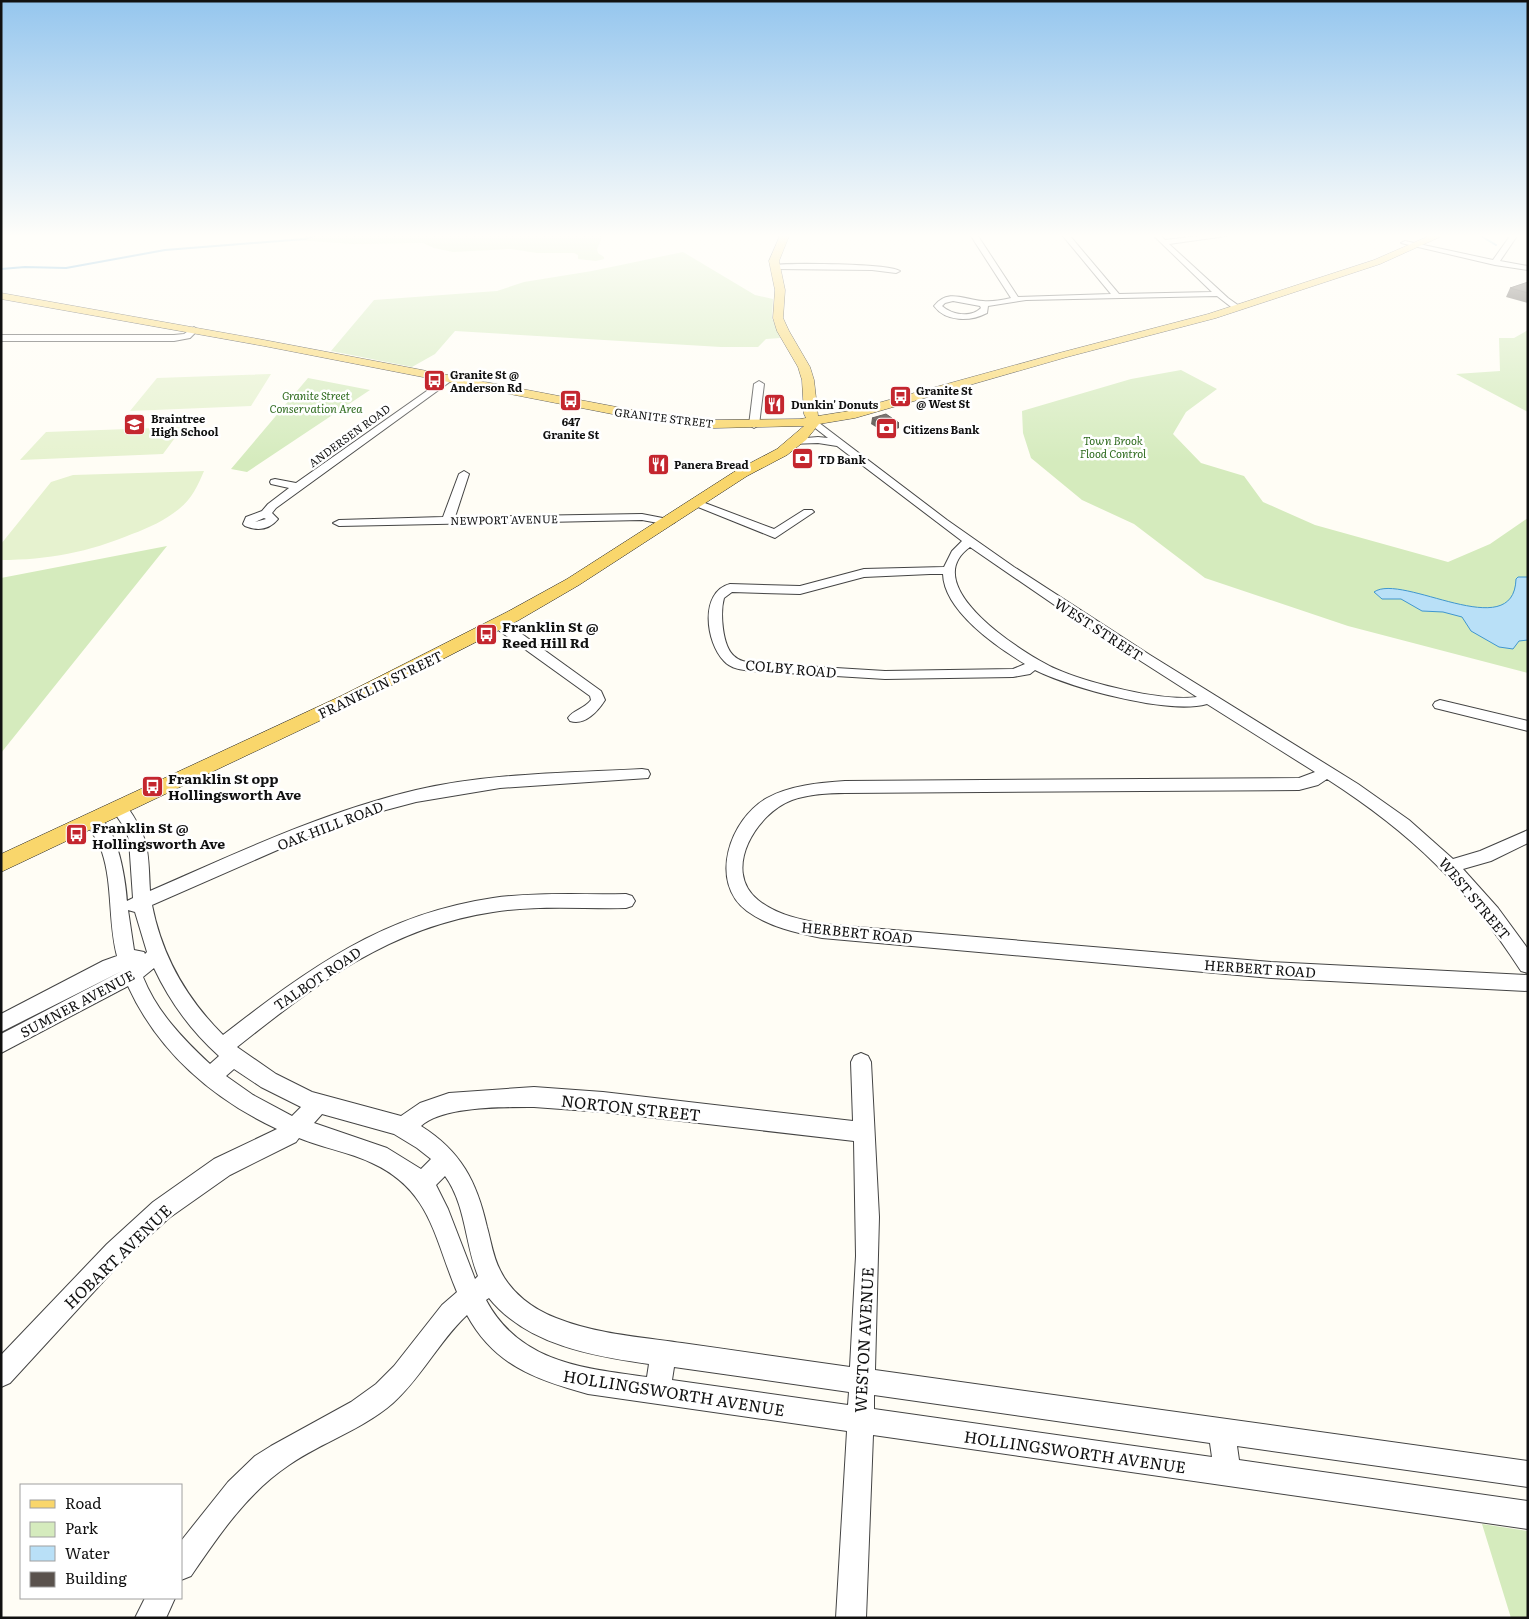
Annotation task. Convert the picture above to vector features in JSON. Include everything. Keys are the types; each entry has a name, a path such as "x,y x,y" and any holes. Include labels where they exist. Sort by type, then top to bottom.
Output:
{"main road":[{"name":"GRANITE STREET","path":"89,312 662,419 698,423 757,425 814,422 857,413 1225,312"},
{"path":"778,312 778,318 782,330 804,367 808,380 810,414 814,422"},
{"name":"FRANKLIN STREET","path":"1,864 362,694 499,624 569,585 742,473 758,466 814,422"},
{"path":"757,425 780,431 788,442"}],"street":[{"path":"944,312 971,316 983,312"},
{"path":"1,338 163,338 184,337 194,330"},
{"name":"ANDERSEN ROAD","path":"266,513 298,487 448,379"},
{"path":"757,425 759,384"},
{"name":"WEST STREET","path":"814,422 970,542 1086,622 1327,772 1396,820 1451,866 1489,910 1528,964"},
{"path":"788,442 818,440 842,445"},
{"path":"448,520 464,474"},
{"path":"275,482 298,487"},
{"path":"697,503 775,534 808,512"},
{"name":"NEWPORT AVENUE","path":"340,522 642,517 669,522"},
{"path":"970,542 958,550 950,571 951,587 957,598 979,624 1003,646 1034,664 1072,681 1111,692 1187,703 1207,699"},
{"name":"COLBY ROAD","path":"950,571 864,573 800,590 730,588 722,592 717,603 716,613 723,653 730,660 753,667 896,675 1013,673 1025,670 1034,664"},
{"path":"499,624 596,694 598,700 595,707 575,718"},
{"path":"1440,705 1528,726"},
{"name":"HERBERT ROAD","path":"1327,772 1312,781 1292,784 845,787 812,789 776,800 756,816 737,848 732,874 738,890 748,903 757,909 787,923 822,931 1271,970 1528,983"},
{"name":"OAK HILL ROAD","path":"119,912 307,831 356,812 391,802 470,786 642,774"},
{"path":"120,808 137,840 142,902 150,938 184,1003 202,1026 229,1051 274,1084 318,1104 384,1119 405,1127 428,1142 446,1160 459,1177 468,1195 483,1256 492,1281 499,1292 518,1309 557,1332 619,1347 1528,1474"},
{"name":"HOLLINGSWORTH AVENUE","path":"93,821 106,840 111,854 123,939 131,967 158,1021 179,1047 211,1076 252,1107 297,1128 362,1148 380,1156 402,1168 421,1184 437,1210 469,1297 492,1334 527,1361 550,1371 574,1378 657,1391 1528,1515"},
{"path":"1451,866 1485,856 1528,836"},
{"name":"TALBOT ROAD","path":"211,1076 229,1051 300,986 357,949 406,928 452,914 495,905 626,900"},
{"name":"SUMNER AVENUE","path":"1,1024 157,954"},
{"name":"SUMNER AVENUE","path":"1,1044 131,967"},
{"name":"WESTON AVENUE","path":"850,1618 868,1238 861,1062"},
{"name":"NORTON STREET","path":"405,1127 418,1115 448,1104 534,1097 594,1101 864,1132"},
{"name":"HOBART AVENUE","path":"1,1374 110,1258 161,1210 222,1168 282,1139 297,1128 318,1104"},
{"path":"421,1184 446,1160"},
{"path":"182,1565 227,1504 250,1480 278,1456 352,1416 384,1394 412,1364 448,1317 469,1297 492,1281"},
{"path":"657,1391 664,1353"},
{"path":"1221,1431 1228,1473"},
{"path":"150,1618 160,1599"}],"green space":[{"path":"364,312 772,312 772,318 780,338 766,339 758,347 721,347 455,331 435,354 412,367 331,351"},
{"path":"1528,330 1528,412 1456,374 1500,371 1499,338 1514,338"},
{"name":"Town Brook Flood Control","path":"1181,370 1217,389 1186,412 1173,434 1201,463 1244,476 1263,502 1315,525 1448,562 1490,544 1528,518 1528,673 1348,626 1205,578 1134,524 1082,500 1031,458 1023,433 1022,411 1131,379"},
{"path":"271,374 251,406 130,411 157,378"},
{"name":"Granite Street Conservation Area","path":"308,378 370,390 247,472 231,469"},
{"path":"183,427 163,454 20,460 46,432"},
{"path":"204,471 194,491 184,505 168,517 145,529 100,546 68,554 52,557 1,560 1,544 51,482 73,475"},
{"path":"167,546 1,753 1,578"},
{"path":"1482,1524 1528,1531 1528,1618 1511,1618"}],"water":[{"path":"1518,577 1528,577 1528,640 1519,641 1513,649 1499,647 1471,631 1462,617 1443,612 1422,611 1401,599 1382,599 1374,592 1388,588 1478,607 1497,606 1510,598"}],"building":[{"path":"886,414 899,423 885,427 872,418"}],"place":[{"name":"Granite St @ Anderson Rd","path":"434,380"},
{"name":"Granite St @ West St","path":"900,396"},
{"name":"647 Granite St","path":"571,400"},
{"name":"Dunkin' Donuts","path":"775,404"},
{"name":"Braintree High School","path":"135,424"},
{"name":"Citizens Bank","path":"887,429"},
{"name":"TD Bank","path":"802,459"},
{"name":"Panera Bread","path":"658,464"},
{"name":"Franklin St @ Reed Hill Rd","path":"486,634"},
{"name":"Franklin St opp Hollingsworth Ave","path":"152,786"},
{"name":"Franklin St @ Hollingsworth Ave","path":"76,835"}]}
